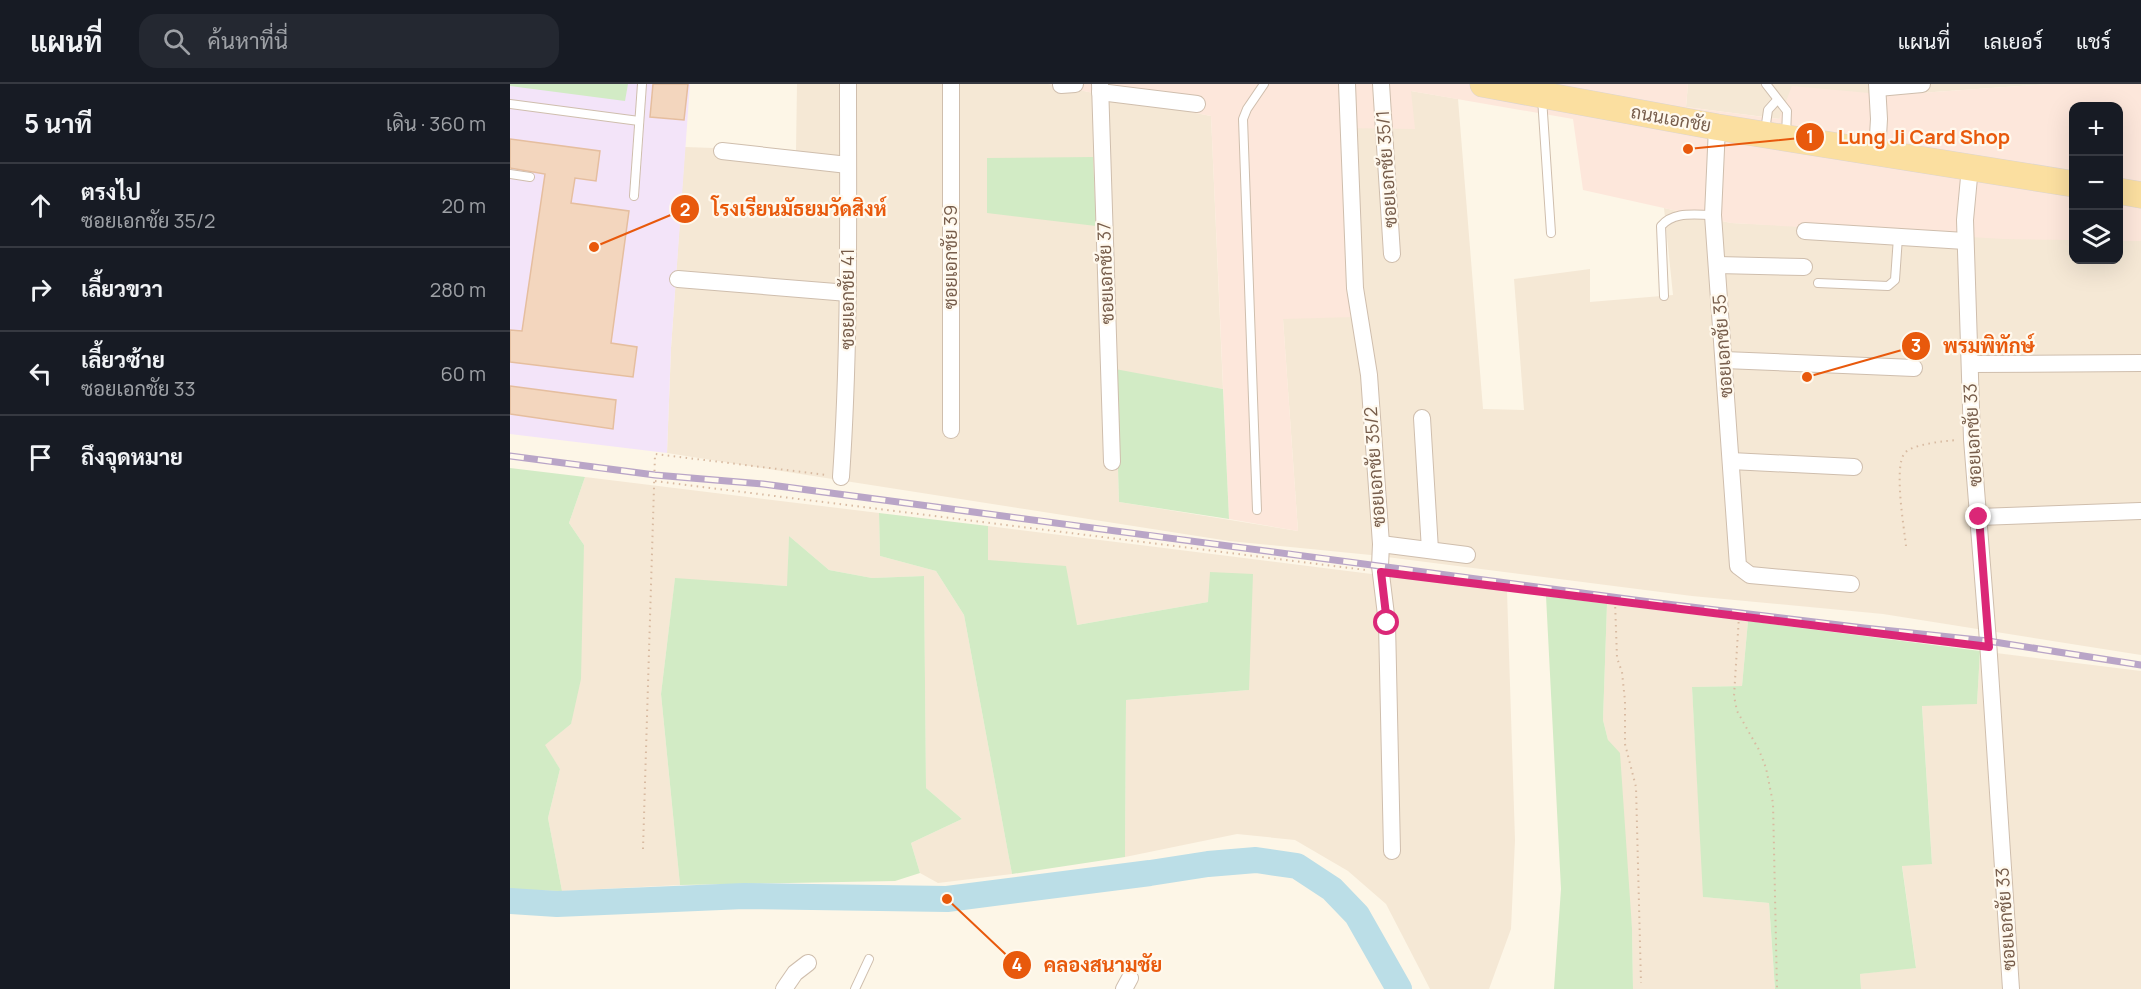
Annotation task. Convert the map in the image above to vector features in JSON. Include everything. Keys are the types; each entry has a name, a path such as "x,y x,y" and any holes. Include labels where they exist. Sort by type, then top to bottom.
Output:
{"main road":[{"name":"ถนนเอกชัย","path":"1490,85 1717,127 2069,183"},
{"path":"2123,192 2141,195"}],"street":[{"name":"ซอยเอกชัย 41","path":"842,477 848,293 848,84"},
{"name":"ซอยเอกชัย 39","path":"951,84 951,430"},
{"path":"1061,85 1075,84"},
{"name":"ซอยเอกชัย 35/2","path":"1347,84 1355,288 1369,375 1381,572 1387,623 1392,851"},
{"name":"ซอยเอกชัย 35/1","path":"1381,84 1392,254"},
{"path":"1877,153 1879,119 1877,86 1922,84"},
{"path":"1100,88 1197,104"},
{"name":"ซอยเอกชัย 37","path":"1100,88 1112,462"},
{"name":"ซอยเอกชัย 35","path":"1717,127 1713,215 1738,566 1750,575 1851,585"},
{"path":"722,151 848,165"},
{"name":"ซอยเอกชัย 33","path":"1970,167 1965,241 1972,439 1989,647 2011,989"},
{"path":"1805,231 1965,241"},
{"path":"1717,265 1804,267"},
{"path":"678,279 848,293"},
{"path":"1724,360 1914,368"},
{"path":"1970,364 2141,363"},
{"path":"1422,418 1430,550"},
{"path":"1731,462 1854,467"},
{"path":"1979,517 2140,511"},
{"path":"1381,544 1467,555"},
{"path":"784,989 795,973 808,963"}],"lane":[{"path":"634,196 642,84"},
{"path":"1257,510 1243,119 1264,84"},
{"path":"1766,84 1787,111 1775,136"},
{"path":"1542,95 1551,233"},
{"path":"1775,136 1768,110 1777,100"},
{"path":"510,104 639,121"},
{"path":"510,174 530,177"},
{"path":"1664,296 1661,226 1667,219 1678,215 1713,215"},
{"path":"1818,283 1888,286 1895,280 1898,237"},
{"path":"855,989 869,959"}],"path":[{"path":"1906,546 1899,471 1904,454 1910,448 1923,445 1972,439"},
{"path":"643,849 655,454 842,477"},
{"path":"655,481 1989,647"},
{"path":"1615,601 1617,658 1622,672 1625,744 1635,787 1641,983"},
{"path":"1739,616 1734,696 1737,711 1766,768 1773,802 1777,989"}],"shaded area":[{"path":"510,84 690,84 671,348 667,453 510,434"},
{"path":"797,84 1048,84 1211,116 1223,389 1115,370 1119,502 1298,531 1283,319 1341,128 1411,91 1458,99 1483,409 1524,410 1514,279 1590,269 1590,302 1673,295 1664,208 1731,223 2069,239 2069,264 2123,264 2123,240 2141,240 2141,655 1883,614 1692,596 1371,555 1229,541 667,453 671,348 685,147 796,151"},
{"path":"1048,84 1688,84 1686,107 1779,119 1792,86 1891,95 2050,84 2141,84 2141,241 2123,241 2123,102 2069,102 2069,240 2004,239 1731,223 1583,190 1573,119 1411,91 1415,129 1341,128 1355,317 1283,319 1298,531 1229,519 1211,116"},
{"path":"1688,84 2050,84 1891,95 1780,119 1686,107"},
{"path":"585,477 879,513 880,556 936,571 964,615 1012,874 938,883 920,873 911,843 962,819 926,788 924,576 872,578 829,570 789,536 788,586 675,579 661,694 680,885 562,891 548,818 560,769 544,745 571,724 584,545 569,523"},
{"path":"988,526 1507,591 1515,840 1511,929 1489,989 1430,989 1386,904 1348,871 1295,840 1237,834 1125,857 1126,700 1249,690 1208,602 1077,625 987,560"},
{"path":"1607,604 1748,621 1742,686 1692,687 1704,897 1769,903 1775,989 1633,989 1632,928 1608,740 1603,720"},
{"path":"1980,651 2141,671 2141,989 1861,989 1860,974 1916,967 1902,865 1932,863 1922,705 1977,704"}],"green space":[{"path":"510,84 628,84 625,101 510,86"},
{"path":"1093,157 1096,226 987,213 987,158"},
{"path":"1115,369 1223,389 1229,519 1119,502"},
{"path":"510,468 585,477 569,523 584,545 581,679 571,724 545,745 560,769 548,818 562,891 510,890"},
{"path":"879,513 988,526 988,560 1066,566 1077,625 1208,602 1210,572 1253,574 1249,690 1126,700 1125,857 1012,874 964,615 936,571 880,556"},
{"path":"789,536 829,570 872,578 924,576 926,788 962,819 911,843 920,873 895,881 680,885 661,694 675,578 787,586"},
{"path":"1546,596 1607,604 1603,720 1608,740 1620,753 1632,928 1633,989 1554,989 1561,889"},
{"path":"1748,621 1980,651 1977,704 1922,706 1932,864 1902,866 1916,968 1860,974 1861,989 1775,989 1769,903 1703,897 1692,687 1742,686"}],"building":[{"path":"653,84 688,84 684,120 650,117"},
{"path":"510,139 600,151 596,181 575,178 571,203 629,211 611,343 637,347 633,377 510,362 510,330 522,331 545,174 510,168"},
{"path":"510,386 616,400 613,429 510,414"}],"waterway":[{"path":"510,901 557,904 744,896 947,899 1208,864 1256,860 1297,866 1332,889 1357,915 1399,989"}],"railway":[{"path":"510,456 655,475 763,484 1650,602 1988,641 2141,665"}],"place":[{"name":"Lung Ji Card Shop","path":"1688,149"},
{"name":"โรงเรียนมัธยมวัดสิงห์","path":"594,247"},
{"name":"พรมพิทักษ์","path":"1807,377"},
{"name":"คลองสนามชัย","path":"947,899"}],"route":[{"path":"1387,623 1381,572 1989,647 1979,517"}]}
